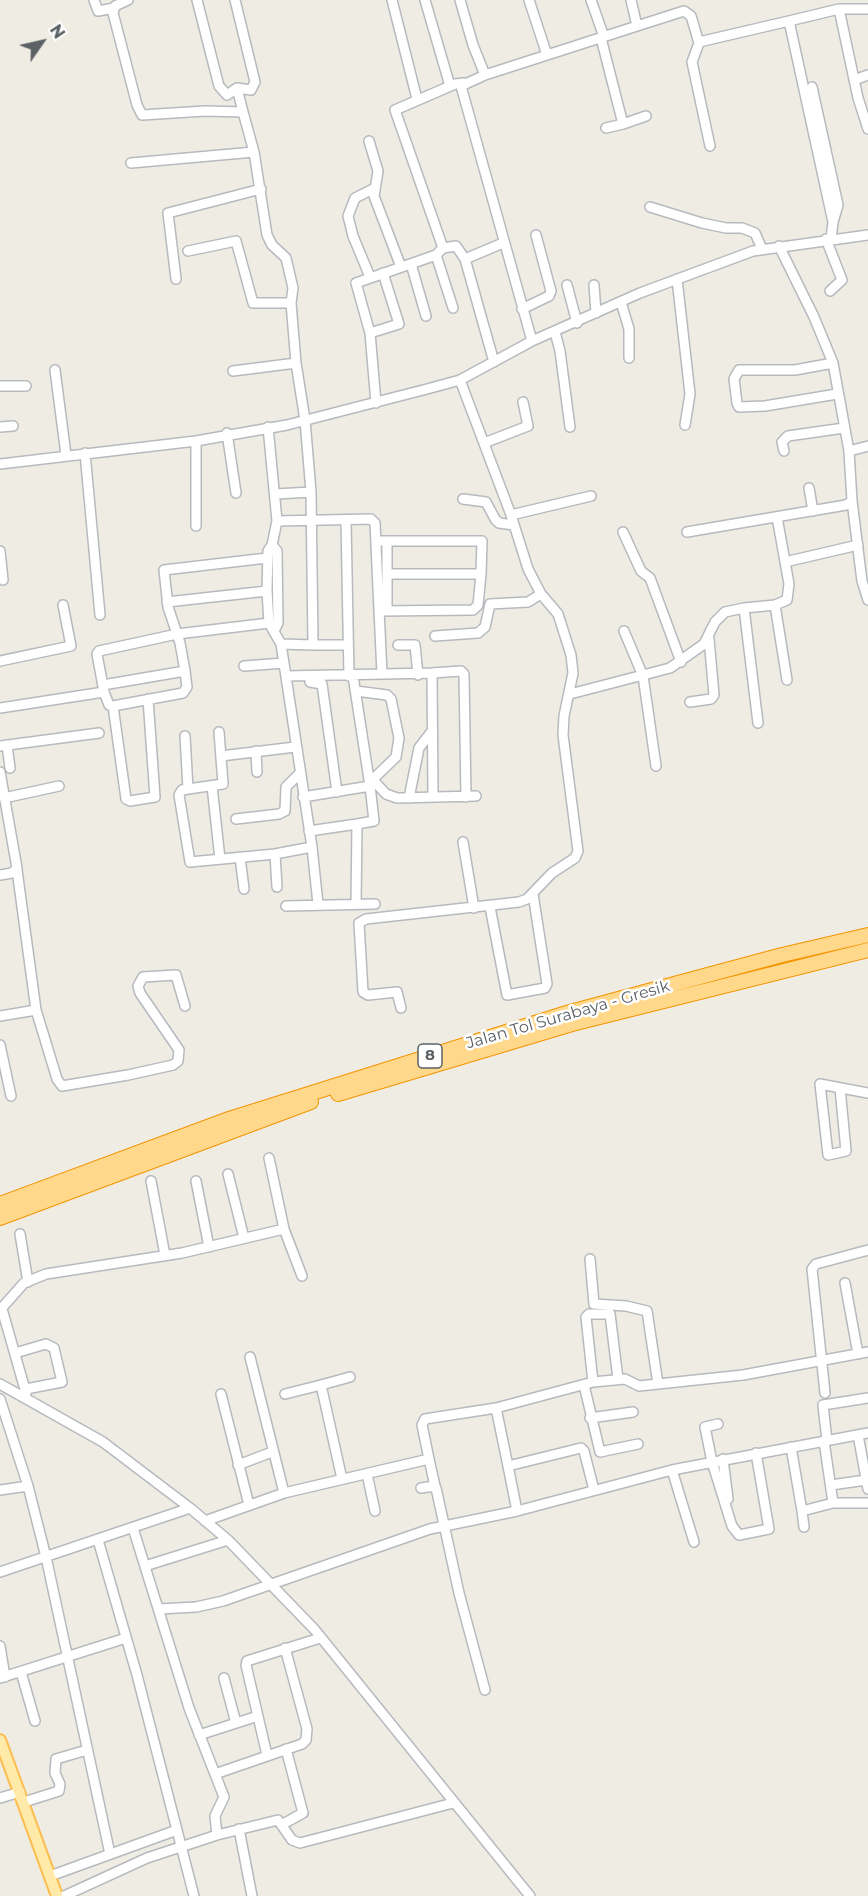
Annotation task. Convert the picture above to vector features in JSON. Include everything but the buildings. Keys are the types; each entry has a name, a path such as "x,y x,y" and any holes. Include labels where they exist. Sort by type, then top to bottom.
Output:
{"highway":[{"name":"Jalan Tol Surabaya - Gresik","path":"0,1204 226,1120 570,1012 782,955 868,935"},
{"name":"Jalan Tol Surabaya - Gresik","path":"0,1218 307,1103 572,1024 868,950"}],"main road":[{"path":"0,1740 57,1896"}],"street":[{"path":"94,0 98,11 114,8 128,0"},
{"path":"197,0 221,90 227,95 237,88 251,90 255,82 236,0"},
{"path":"392,0 417,99"},
{"path":"425,0 450,86"},
{"path":"460,0 473,45 485,75"},
{"path":"529,0 547,55"},
{"path":"591,0 623,124"},
{"path":"631,0 637,26"},
{"path":"114,8 137,105 142,115 205,111 243,112"},
{"path":"699,42 839,9 868,9"},
{"path":"839,9 854,80 868,129"},
{"path":"453,308 439,251 395,110 450,86 684,11 691,16 699,42 692,62 710,146"},
{"path":"789,21 827,175"},
{"path":"854,80 868,75"},
{"path":"464,83 460,93 532,341"},
{"path":"813,87 835,216 829,239 842,280 830,291"},
{"path":"237,88 254,152 269,240 286,258 293,288 291,303 296,363 305,420 311,492 313,645"},
{"path":"606,128 646,116"},
{"path":"369,141 378,171 373,189 374,196 401,267"},
{"path":"131,163 254,152"},
{"path":"176,279 168,213 261,189"},
{"path":"370,277 353,236 348,216 355,198 373,189"},
{"path":"650,207 702,223 726,228 742,228 755,233 762,249"},
{"path":"522,309 549,296 551,291 536,235"},
{"path":"0,464 195,441 305,420 376,403 460,380 532,341 621,302 677,279 762,249 868,235"},
{"path":"188,251 236,241 253,303 291,303"},
{"path":"465,259 503,243"},
{"path":"376,403 370,333 354,284 411,264 439,251 456,246 465,259 494,362"},
{"path":"779,246 814,317 832,363 849,451 852,501 862,581 868,600"},
{"path":"411,264 426,316"},
{"path":"370,333 399,324 383,273"},
{"path":"677,279 690,394 685,426"},
{"path":"567,285 577,323"},
{"path":"594,285 596,314"},
{"path":"621,302 629,329 629,358"},
{"path":"555,332 560,351 570,427"},
{"path":"233,371 296,363"},
{"path":"832,363 795,370 739,370 734,380 736,403 739,407 765,406 837,394"},
{"path":"55,370 66,455"},
{"path":"401,1008 397,992 368,995 363,992 359,923 366,919 519,902 533,894 552,873 575,858 578,851 563,735 564,716 573,673 571,655 554,606 541,594 528,569 460,380"},
{"path":"0,386 26,386"},
{"path":"484,443 528,426 522,402"},
{"path":"0,427 13,426"},
{"path":"268,427 277,521 267,558 267,591 272,627 281,645 284,663 299,774 312,847 318,904"},
{"path":"784,451 782,442 788,436 844,428"},
{"path":"227,434 236,493"},
{"path":"195,441 196,526"},
{"path":"849,451 868,446"},
{"path":"86,453 100,615"},
{"path":"809,488 813,511"},
{"path":"276,494 311,492"},
{"path":"463,499 486,502 499,523 591,496"},
{"path":"687,532 813,511 852,501"},
{"path":"690,702 711,699 714,695 709,639 716,622 725,612 775,605 787,600 789,584 777,517"},
{"path":"277,521 374,521 382,542 387,574 382,674"},
{"path":"309,831 374,821 371,783 356,691 351,676 348,645 346,521"},
{"path":"623,532 641,571 650,578 681,662"},
{"path":"785,562 868,538"},
{"path":"382,542 483,541 482,574 478,605 475,609 384,611"},
{"path":"382,542 384,611"},
{"path":"267,558 166,569 163,572 167,602 177,634 185,671 186,691 109,705 103,688 98,651 177,634 272,627 278,623 277,551 272,545"},
{"path":"0,551 3,580"},
{"path":"387,574 482,574"},
{"path":"167,602 267,591"},
{"path":"435,636 478,633 484,627 490,604 528,602 541,594"},
{"path":"0,661 70,647 72,643 63,605"},
{"path":"775,605 787,680"},
{"path":"744,609 758,723"},
{"path":"624,631 643,676 656,766"},
{"path":"570,694 643,676 681,662 709,639"},
{"path":"281,645 348,645"},
{"path":"398,645 415,645 418,675"},
{"path":"244,666 284,663"},
{"path":"0,708 185,671"},
{"path":"432,673 434,797"},
{"path":"286,679 464,673 466,797"},
{"path":"286,679 322,684 337,792"},
{"path":"303,797 337,792 371,783 392,763 398,750 392,700 387,696 356,691"},
{"path":"113,706 126,799 130,801 155,797 148,699"},
{"path":"409,798 419,748 432,731"},
{"path":"219,732 223,784 182,790 179,795 188,861 275,854 312,847"},
{"path":"10,768 4,745 99,733"},
{"path":"185,736 188,789"},
{"path":"220,756 295,747"},
{"path":"256,752 257,772"},
{"path":"0,772 36,1010 57,1079 62,1086 128,1075 173,1065 178,1061 178,1050 140,993 138,986 143,977 176,975 185,1006"},
{"path":"236,819 279,814 285,811 286,787 299,774"},
{"path":"371,783 389,796 409,798 476,796"},
{"path":"4,798 59,786"},
{"path":"212,786 220,859"},
{"path":"356,904 357,824"},
{"path":"463,842 474,908"},
{"path":"275,854 277,887"},
{"path":"240,857 244,890"},
{"path":"0,875 16,870"},
{"path":"490,907 507,995 545,988 547,984 533,894"},
{"path":"286,906 375,903"},
{"path":"0,1016 36,1010"},
{"path":"0,1045 4,1082 11,1096"},
{"path":"840,1088 846,1151 828,1155 820,1084 868,1093 868,1098"},
{"path":"269,1158 284,1229 302,1276"},
{"path":"228,1173 244,1238"},
{"path":"151,1181 165,1255"},
{"path":"196,1181 209,1247"},
{"path":"26,1393 1,1310 14,1292 28,1282 73,1268 209,1247 284,1229"},
{"path":"20,1234 28,1282"},
{"path":"825,1393 818,1308 812,1269 816,1264 868,1250"},
{"path":"590,1259 594,1304 626,1306 647,1311 658,1384"},
{"path":"485,1690 459,1593 429,1459 422,1425 425,1419 496,1408 618,1378 626,1379 639,1386 742,1375 863,1353 845,1283"},
{"path":"618,1378 610,1314 589,1314 586,1317 590,1418 600,1452 638,1444"},
{"path":"15,1353 46,1344 54,1348 62,1382 26,1393"},
{"path":"250,1357 284,1493"},
{"path":"285,1394 350,1377"},
{"path":"0,1384 26,1393 103,1442 228,1540 271,1583 320,1638 530,1896"},
{"path":"321,1384 342,1479"},
{"path":"221,1394 249,1505"},
{"path":"833,1503 823,1405 868,1398"},
{"path":"0,1399 28,1486 46,1557 110,1854"},
{"path":"496,1408 517,1510"},
{"path":"590,1418 633,1412"},
{"path":"718,1424 705,1427 712,1462 736,1534 744,1535 769,1529 756,1454"},
{"path":"159,1609 223,1601 445,1526 672,1470 868,1433"},
{"path":"831,1485 867,1485 858,1435"},
{"path":"791,1447 804,1527"},
{"path":"508,1466 581,1448 584,1451 594,1490"},
{"path":"238,1465 272,1452"},
{"path":"205,1521 284,1493 429,1459"},
{"path":"723,1459 728,1508"},
{"path":"672,1470 694,1542"},
{"path":"367,1474 375,1511"},
{"path":"0,1490 28,1486"},
{"path":"421,1488 435,1486"},
{"path":"802,1511 833,1503 868,1503"},
{"path":"0,1572 190,1508"},
{"path":"134,1528 200,1735 224,1797 214,1816 217,1835"},
{"path":"98,1540 194,1896"},
{"path":"145,1566 228,1540"},
{"path":"0,1646 2,1678 126,1638"},
{"path":"267,1755 246,1665 247,1660 320,1638"},
{"path":"215,1774 302,1744 307,1736 285,1648"},
{"path":"21,1672 34,1721"},
{"path":"224,1678 236,1723"},
{"path":"200,1735 258,1716"},
{"path":"283,1824 303,1813 286,1749"},
{"path":"0,1798 59,1791 60,1784 55,1773 56,1759 87,1750"},
{"path":"64,1896 147,1858 181,1845 239,1829 278,1820 283,1824 292,1840 300,1844 453,1803"},
{"path":"239,1829 252,1896"},
{"path":"50,1876 177,1830"}]}
